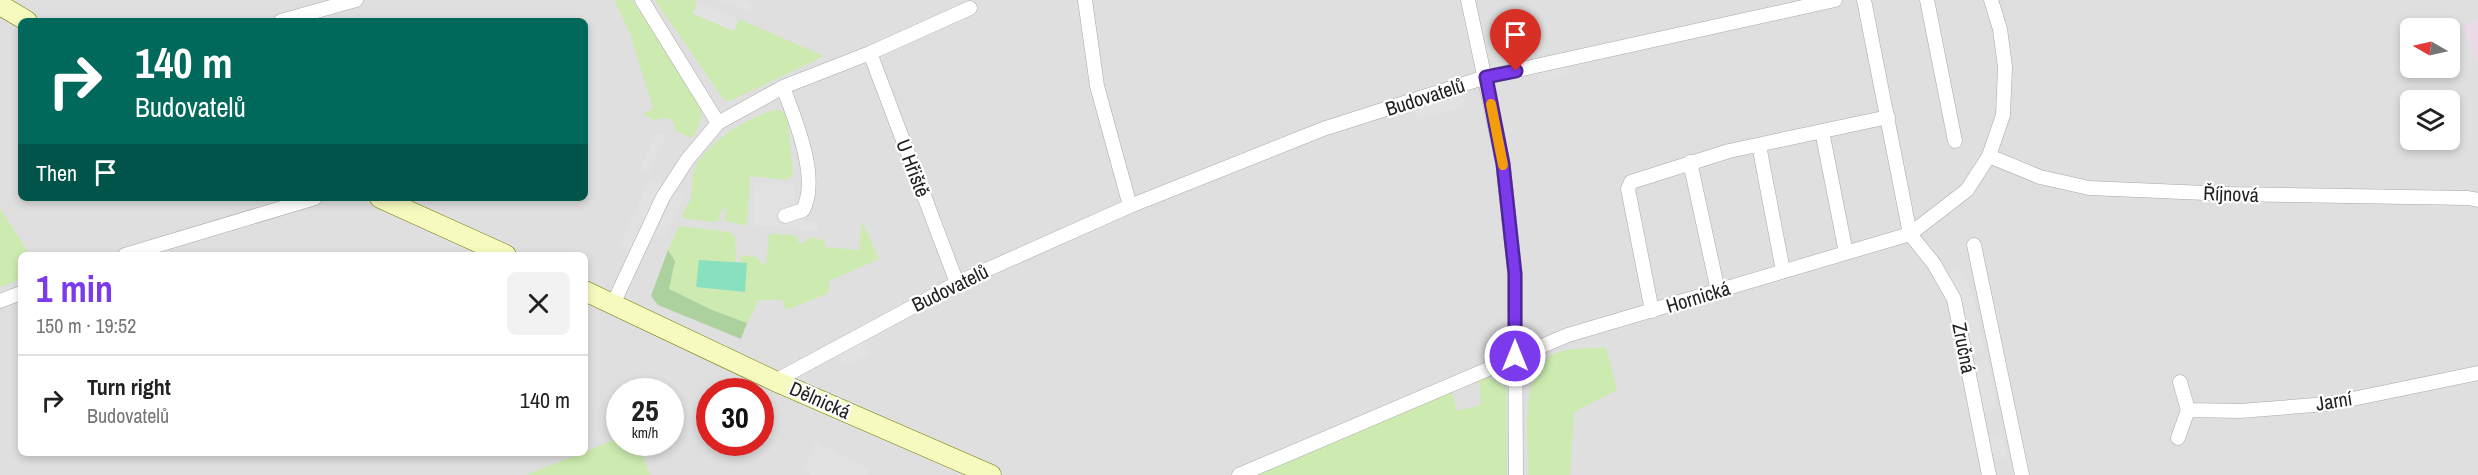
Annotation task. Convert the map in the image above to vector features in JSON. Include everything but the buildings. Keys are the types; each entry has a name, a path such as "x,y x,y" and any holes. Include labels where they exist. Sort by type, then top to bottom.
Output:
{"street":[{"path":"292,18 356,0"},
{"path":"642,0 718,123"},
{"path":"1085,0 1097,86 1131,206"},
{"path":"1468,0 1503,164 1514,263 1516,475"},
{"name":"Budovatelů","path":"775,381 957,283 1131,206 1323,129 1486,77 1783,5 1835,0"},
{"path":"1864,0 1911,234"},
{"path":"1927,0 1955,141"},
{"name":"Hornická","path":"1239,475 1568,335 1911,234 1967,190 1989,156 2003,115 2005,67 2000,29 1991,0"},
{"path":"0,5 22,18"},
{"path":"613,304 663,197 687,160 718,123 783,87 870,53 970,8"},
{"name":"U Hřiště","path":"870,53 957,283"},
{"path":"783,87 805,154 808,190 803,210 785,216"},
{"path":"1652,311 1629,185 1637,179 1729,151 1887,117"},
{"path":"1822,131 1846,253"},
{"path":"1759,145 1783,271"},
{"name":"Říjnová","path":"1989,156 2040,177 2089,189 2478,200"},
{"path":"1690,162 1718,291"},
{"path":"135,252 305,201"},
{"path":"387,201 499,252"},
{"name":"Zručná","path":"1911,234 1934,264 1954,298 1990,475"},
{"name":"Zručná","path":"1974,245 2022,475"},
{"name":"Dělnická","path":"588,292 775,381 991,475"},
{"path":"0,301 18,294"},
{"name":"Jarní","path":"2188,410 2240,411 2328,404 2478,373"},
{"path":"2178,438 2188,410 2180,382"}],"shaded area":[{"path":"0,0 2478,0 2478,475 0,475"},
{"path":"720,0 743,0 753,5 749,13"},
{"path":"697,2 739,19 734,31 693,14"},
{"path":"2478,19 2478,63 2463,26"},
{"path":"1565,60 1569,76 1541,82 1537,66"},
{"path":"1461,85 1466,106 1418,120 1413,101"},
{"path":"656,133 667,134 649,172 639,171"},
{"path":"649,180 661,185 630,251 619,247"},
{"path":"755,183 795,185 793,219 818,222 817,231 753,225"},
{"path":"675,191 685,195 665,237 656,233"},
{"path":"1960,268 1972,292 1985,350 1973,353 1960,295 1948,273"},
{"path":"862,334 872,353 843,367 832,350"},
{"path":"1987,358 1997,409 1984,411 1974,361"},
{"path":"2001,434 2007,457 1994,460 1988,437"},
{"path":"816,441 870,470 868,475 811,475 803,470"}],"green space":[{"path":"614,0 632,0 699,100 700,119 693,137 674,130 675,124 668,118 655,120 643,115 653,108 630,34"},
{"path":"655,0 693,0 697,2 693,13 734,31 739,19 824,56 730,101 724,100"},
{"path":"777,109 787,115 793,172 791,178 785,180 750,176 747,226 725,221 726,209 722,209 718,221 714,222 682,218 692,193 694,168 703,155 721,138 743,123"},
{"path":"0,208 28,252 18,252 18,280 0,287"},
{"path":"862,221 879,259 829,281 829,293 786,310 782,300 759,300 747,323 712,310 669,289 675,261 668,250 679,226 730,232 735,237 736,262 740,262 741,255 755,257 766,266 769,234 794,235 798,237 798,243 804,243 810,237 825,241 825,247 859,250"},
{"path":"668,250 675,261 669,289 712,310 747,323 741,339 658,305 651,296"},
{"path":"699,260 747,263 745,292 696,287"},
{"path":"1606,347 1617,390 1574,412 1570,475 1528,475 1528,405 1537,371 1546,359 1559,352 1570,349"},
{"path":"1493,379 1507,389 1507,475 1249,475 1451,390 1457,411 1481,405 1479,380"},
{"path":"606,443 606,456 643,456 650,475 526,475 574,456 588,456 588,450"}],"slow traffic":[{"path":"1491,104 1503,165"}],"route":[{"path":"1515,356 1515,274 1503,164 1486,77 1516,71"}]}
